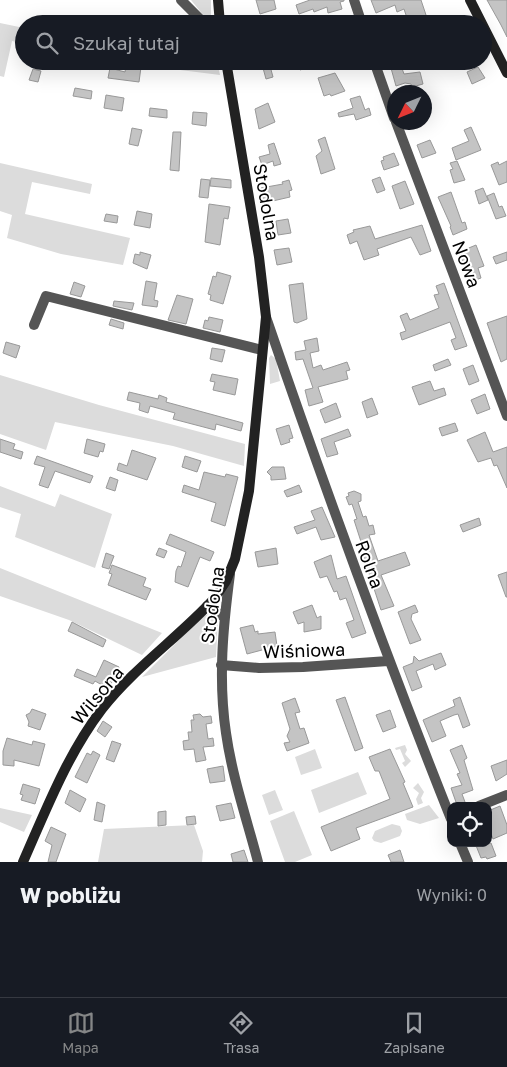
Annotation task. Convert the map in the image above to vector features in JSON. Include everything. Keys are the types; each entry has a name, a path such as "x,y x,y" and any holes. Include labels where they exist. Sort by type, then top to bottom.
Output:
{"street":[{"path":"181,0 196,15"},
{"path":"218,0 219,15"},
{"path":"354,0 359,15"},
{"path":"470,0 478,15"},
{"path":"492,43 507,73"},
{"name":"Stodolna","path":"228,70 260,256 266,317 249,491 236,559 230,573 224,617 221,665 226,734 258,862"},
{"path":"377,70 387,98"},
{"name":"Nowa","path":"399,130 507,416"},
{"path":"34,325 46,296 262,350"},
{"name":"Rolna","path":"266,317 326,491 388,661 447,810"},
{"name":"Wilsona","path":"23,862 60,780 80,741 94,720 115,694 207,606 222,588 230,573"},
{"path":"207,606 224,617"},
{"name":"Wiśniowa","path":"221,665 259,668 388,661"},
{"path":"489,802 507,795"},
{"path":"462,847 468,862"}],"shaded area":[{"path":"191,0 211,0 211,15 203,15"},
{"path":"0,23 15,26 15,42 12,41 4,77 0,76"},
{"path":"180,70 219,70 220,75"},
{"path":"0,163 92,184 90,194 32,182 25,214 130,238 123,265 61,254 7,238 12,215 0,211"},
{"path":"271,355 276,359 280,381 270,384 269,358"},
{"path":"0,375 99,405 245,444 244,466 173,446 55,422 46,450 0,434"},
{"path":"0,486 55,507 60,494 112,514 95,568 15,537 21,514 0,507"},
{"path":"0,568 162,633 142,655 69,620 0,596"},
{"path":"209,614 218,620 216,657 142,677 203,616"},
{"path":"405,745 407,750 405,754 411,761 405,767 402,763 405,761 400,749 396,750 395,748"},
{"path":"315,749 322,768 301,775 295,757"},
{"path":"358,772 367,794 319,813 311,790"},
{"path":"418,783 424,792 421,798 423,803 418,805 416,799 419,793 413,788"},
{"path":"275,790 283,810 269,815 262,795"},
{"path":"429,805 439,818 420,824 407,820 405,814"},
{"path":"0,808 32,815 24,832 0,822"},
{"path":"294,811 312,855 295,862 285,862 270,821"},
{"path":"392,824 400,826 402,831 400,836 381,843 374,841 372,838 375,831"},
{"path":"194,825 203,851 202,862 98,862 104,829"}],"building":[{"path":"256,0 274,0 276,9 260,14"},
{"path":"310,0 344,1 340,2 342,9 328,13 327,7 314,12 313,9 299,14 296,5"},
{"path":"371,0 421,0 426,15 406,15 404,9 397,12 395,5 376,13"},
{"path":"487,0 507,0 507,37 501,25"},
{"path":"33,70 41,71 38,82 29,80"},
{"path":"110,70 125,72 125,70 141,70 139,82 108,78"},
{"path":"264,70 271,70 273,77 266,79"},
{"path":"392,70 403,70 404,74 420,72 423,84 411,85 405,83 396,85"},
{"path":"480,70 485,78 472,84 467,72"},
{"path":"335,73 345,91 331,96 330,94 324,96 318,78"},
{"path":"75,88 92,91 91,99 73,96"},
{"path":"106,95 124,98 122,111 104,108"},
{"path":"360,96 365,110 369,108 371,115 356,120 354,114 339,117 338,113 353,108 350,99"},
{"path":"268,103 275,122 259,129 255,109"},
{"path":"150,108 167,110 167,118 149,116"},
{"path":"193,112 207,113 206,126 192,124"},
{"path":"471,127 481,150 456,160 452,148 469,141 464,130"},
{"path":"132,128 142,130 138,146 129,144"},
{"path":"173,132 181,132 179,171 170,170"},
{"path":"325,137 335,169 321,174 316,156 322,151 318,140"},
{"path":"430,140 436,153 422,158 417,145"},
{"path":"274,143 281,164 274,166 273,161 262,165 259,157 270,154 268,145"},
{"path":"394,153 399,165 384,170 381,161 384,160 383,157"},
{"path":"457,161 465,180 454,183 450,170 453,169 450,163"},
{"path":"507,161 507,182 499,185 491,165 498,162 499,165"},
{"path":"380,177 385,190 377,193 372,180"},
{"path":"211,178 231,180 231,188 210,186"},
{"path":"201,179 210,180 208,198 199,197"},
{"path":"289,180 292,190 289,191 290,197 264,203 261,188 283,184 282,182"},
{"path":"405,181 414,204 400,209 392,186"},
{"path":"483,188 488,200 479,204 475,191"},
{"path":"451,192 462,223 465,222 467,229 453,235 438,197"},
{"path":"494,193 499,207 502,206 506,216 496,219 487,196"},
{"path":"209,204 230,207 228,219 224,218 220,245 205,242"},
{"path":"137,211 152,214 150,228 134,225"},
{"path":"106,214 118,216 117,223 104,221"},
{"path":"288,219 291,233 278,235 276,221"},
{"path":"422,225 431,251 420,255 411,237 377,249 379,255 364,260 357,241 350,244 347,235 354,232 353,230 370,226 375,239"},
{"path":"476,245 484,266 478,268 481,278 470,282 459,252"},
{"path":"289,248 292,262 277,265 274,250"},
{"path":"140,252 151,255 147,269 133,263 135,254 140,255"},
{"path":"507,252 507,260 496,264 493,257"},
{"path":"217,272 231,276 223,304 210,300 211,295 208,294 213,276 216,277"},
{"path":"146,281 157,283 154,300 158,301 157,307 142,305"},
{"path":"74,282 85,286 81,297 70,294"},
{"path":"303,283 307,319 297,323 294,322 289,285"},
{"path":"444,283 467,346 455,350 451,340 456,338 450,322 402,340 400,333 406,331 400,316 407,313 410,320 439,308 434,295 439,294 436,286"},
{"path":"177,295 193,299 186,324 168,320"},
{"path":"114,301 134,303 132,310 113,306"},
{"path":"507,316 507,359 501,362 487,323"},
{"path":"209,317 223,320 220,332 203,328 205,320 208,321"},
{"path":"111,319 124,323 123,329 109,325"},
{"path":"317,338 319,351 310,353 313,368 321,365 323,370 347,362 350,370 346,371 348,379 318,387 323,402 309,406 305,390 313,388 303,359 296,360 295,352 306,350 304,341"},
{"path":"6,342 20,346 16,358 3,353"},
{"path":"212,348 225,350 222,362 210,359"},
{"path":"448,359 451,365 435,371 433,365"},
{"path":"473,365 479,381 469,385 463,369"},
{"path":"212,374 238,379 235,395 213,390 215,382 210,381"},
{"path":"430,381 434,391 444,388 446,395 419,405 412,387"},
{"path":"129,392 158,399 159,395 167,398 166,402 243,423 241,431 216,424 215,430 173,419 175,413 150,406 148,413 139,410 140,403 127,400"},
{"path":"485,394 490,409 477,414 471,400"},
{"path":"372,398 378,414 367,418 362,402"},
{"path":"336,403 341,417 325,423 320,410"},
{"path":"455,423 458,431 442,436 439,428"},
{"path":"289,425 293,438 289,439 290,442 281,445 276,429"},
{"path":"348,429 351,436 334,442 338,454 327,457 321,439"},
{"path":"485,432 493,452 507,447 507,488 497,465 494,466 491,458 478,462 467,440"},
{"path":"0,439 15,444 13,449 23,452 21,459 0,452"},
{"path":"87,439 105,444 103,452 100,451 98,457 84,453"},
{"path":"132,450 156,458 147,480 117,470 119,463 127,466"},
{"path":"37,456 93,476 90,483 55,471 48,488 39,485 45,467 34,464"},
{"path":"185,456 201,461 197,472 182,467"},
{"path":"272,467 284,467 286,479 271,480 271,476 267,472"},
{"path":"204,472 225,477 226,474 238,477 225,526 211,521 216,503 182,492 184,485 199,490"},
{"path":"110,477 118,480 115,491 106,488"},
{"path":"299,485 302,492 287,497 284,491"},
{"path":"354,491 361,494 361,501 358,502 363,517 366,516 369,526 373,525 375,534 369,535 378,561 405,552 410,565 381,575 394,606 381,610 362,552 364,551 354,520 357,519 352,504 349,505 346,497 349,496 348,493"},
{"path":"322,507 335,537 321,540 316,527 297,534 294,527 315,520 311,511"},
{"path":"479,518 481,525 463,532 460,525"},
{"path":"170,534 214,552 210,561 200,557 188,587 175,582 176,571 178,566 181,567 186,552 166,544"},
{"path":"159,548 167,551 164,558 156,555"},
{"path":"276,548 278,564 258,567 255,552"},
{"path":"106,553 114,556 109,569 102,567"},
{"path":"331,555 337,579 346,576 366,633 352,638 346,623 354,620 346,598 340,600 337,591 334,592 327,576 320,578 314,562"},
{"path":"112,565 146,578 143,586 151,589 146,600 108,585 112,574 109,573"},
{"path":"507,572 507,597 506,597 498,575"},
{"path":"312,605 317,618 321,616 321,629 304,632 304,622 298,624 293,612"},
{"path":"415,605 418,612 412,614 411,619 421,640 410,644 398,612"},
{"path":"72,622 106,640 103,647 68,631"},
{"path":"253,625 255,632 258,631 258,634 275,632 277,646 247,654 240,628"},
{"path":"441,653 446,665 435,670 433,664 416,671 422,687 412,691 403,667 413,663 414,656 419,661"},
{"path":"104,660 119,667 111,684 105,680 102,685 95,681 93,684 74,676 77,669 96,677"},
{"path":"345,697 363,748 355,751 336,700"},
{"path":"460,697 470,725 463,728 458,714 440,721 446,736 432,742 423,720 455,706 453,700"},
{"path":"295,698 300,712 295,713 300,729 304,728 309,743 287,751 284,743 290,742 287,736 290,729 282,703"},
{"path":"32,709 46,714 40,730 28,726 29,722 26,715"},
{"path":"390,710 396,727 383,732 376,715"},
{"path":"200,714 203,717 211,716 212,723 206,724 208,739 213,738 214,746 203,747 206,760 196,762 194,749 184,750 183,741 189,740 188,732 192,732 191,720 194,720 193,715"},
{"path":"103,721 112,727 105,737 97,731"},
{"path":"7,738 32,745 33,741 45,744 39,766 14,760 14,766 3,765 3,751"},
{"path":"112,741 121,744 114,762 106,759"},
{"path":"462,745 467,758 464,760 473,790 462,794 465,802 456,802 451,788 462,785 457,774 460,773 450,750"},
{"path":"390,749 405,782 403,783 413,807 356,828 360,839 331,851 321,827 390,799 379,771 375,771 369,757"},
{"path":"93,751 100,755 87,783 75,777 87,753 91,755"},
{"path":"507,760 507,774 496,781 491,766"},
{"path":"223,766 225,781 210,783 207,769"},
{"path":"23,784 40,789 35,804 21,800 23,795 20,794"},
{"path":"70,790 86,799 80,812 65,803"},
{"path":"97,802 105,805 102,822 94,820"},
{"path":"231,803 235,818 220,821 216,806"},
{"path":"500,806 507,825 507,833 493,839 492,836 492,809"},
{"path":"166,811 166,825 158,826 158,812"},
{"path":"195,816 196,824 187,825 186,817"},
{"path":"51,827 66,834 56,862 48,862 52,845 45,841"},
{"path":"492,846 496,856 487,859 486,857 481,858 477,847"},
{"path":"244,850 248,862 233,862 231,854"},
{"path":"400,850 404,862 391,862 388,855"}]}
